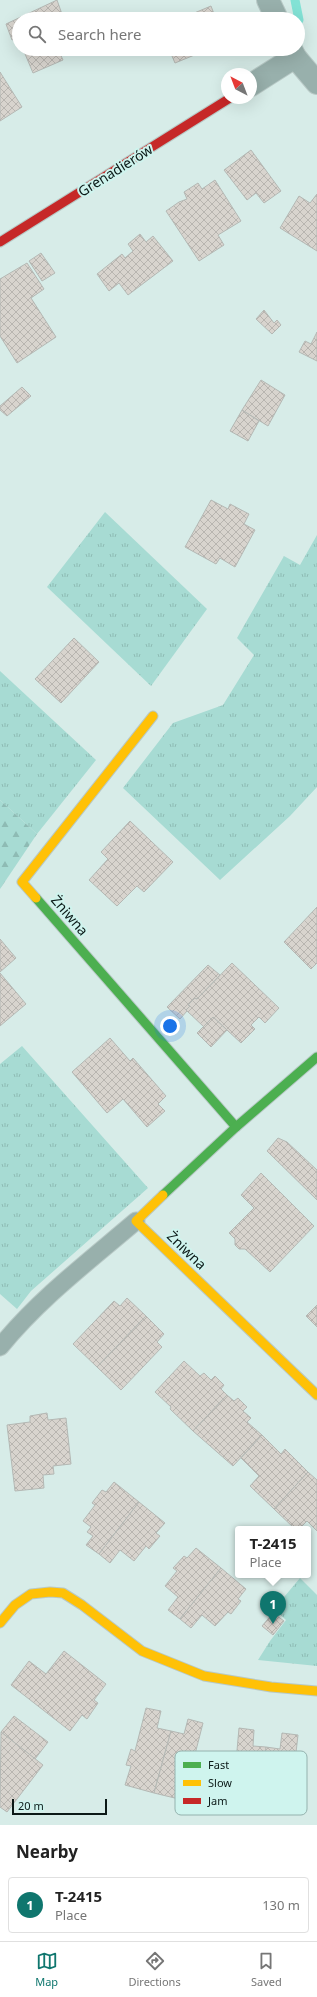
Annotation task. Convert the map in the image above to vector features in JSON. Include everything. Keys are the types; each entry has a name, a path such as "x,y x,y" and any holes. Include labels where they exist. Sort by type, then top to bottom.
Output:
{"street":[{"path":"268,0 274,12"},
{"path":"257,80 289,56"},
{"path":"295,56 317,83"},
{"name":"Grenadierów","path":"0,242 221,104"},
{"name":"Żniwna","path":"152,716 22,882 236,1127"},
{"path":"136,1221 236,1127 317,1057"},
{"name":"Żniwna","path":"136,1221 317,1395"},
{"path":"0,1623 15,1605 31,1594 50,1592 63,1593 82,1605 142,1651 204,1676 271,1687 317,1691"}],"lane":[{"path":"0,1347 14,1331 65,1281 136,1221"}],"green space":[{"path":"105,512 207,609 151,686 47,587"},
{"path":"317,535 317,787 290,816 220,880 123,788 173,723 223,705 254,655 237,638 284,556 300,565"},
{"path":"0,671 96,760 37,834 0,800"},
{"path":"0,800 37,834 0,889"},
{"path":"22,1046 148,1188 31,1291 17,1309 0,1294 0,1064"},
{"path":"300,1578 317,1595 317,1666 258,1660 286,1620 274,1609"}],"building":[{"path":"57,0 61,12 32,12"},
{"path":"211,6 213,12 197,12"},
{"path":"12,21 12,40 6,24"},
{"path":"26,56 61,56 63,60 33,73"},
{"path":"172,56 192,56 175,63"},
{"path":"0,72 22,107 0,121"},
{"path":"251,150 281,191 264,203 256,193 247,200 224,170"},
{"path":"215,180 241,221 218,235 224,245 199,261 166,211 179,202 187,199 184,192 198,183 202,189"},
{"path":"317,194 317,251 280,228 299,196 310,203"},
{"path":"140,234 146,242 153,236 173,261 128,295 119,283 109,291 97,274 122,254 125,258 133,251 128,244"},
{"path":"41,253 55,273 42,281 29,261"},
{"path":"27,263 44,289 31,298 56,337 17,363 0,336 0,279"},
{"path":"264,310 274,323 277,320 281,325 272,334 256,319"},
{"path":"317,332 317,361 299,352 305,341 311,344"},
{"path":"261,380 285,395 268,426 242,410"},
{"path":"22,387 31,396 7,416 0,410 0,406"},
{"path":"242,410 259,421 248,441 230,431"},
{"path":"211,500 228,509 230,504 249,514 244,524 255,530 235,567 220,558 216,564 185,547"},
{"path":"74,638 99,662 61,703 35,679"},
{"path":"130,821 173,862 144,892 137,886 117,906 89,880 108,859 101,852"},
{"path":"317,907 317,963 311,969 284,942"},
{"path":"0,939 16,958 0,972"},
{"path":"232,963 279,1008 265,1023 259,1017 251,1025 255,1029 241,1043 213,1017 204,1027 186,1010 190,1006 188,1005 195,998 197,999"},
{"path":"208,965 220,975 197,999 195,998 188,1005 190,1006 180,1019 167,1007"},
{"path":"0,973 26,1004 0,1026"},
{"path":"213,1017 227,1030 211,1047 197,1033"},
{"path":"110,1038 130,1061 133,1058 166,1096 158,1104 165,1111 147,1127 123,1099 107,1113 72,1072"},
{"path":"278,1138 287,1142 317,1170 317,1200 267,1151"},
{"path":"261,1173 314,1226 270,1272 245,1249 239,1249 235,1245 235,1239 229,1233 254,1208 241,1195"},
{"path":"127,1298 146,1316 97,1367 73,1344 114,1301 120,1306"},
{"path":"317,1305 317,1327 306,1316"},
{"path":"146,1316 164,1334 157,1342 162,1347 121,1390 97,1367"},
{"path":"184,1361 200,1376 204,1373 211,1380 215,1376 224,1385 221,1389 227,1395 193,1431 155,1392"},
{"path":"227,1395 234,1401 238,1398 247,1407 243,1411 251,1418 247,1422 262,1435 233,1466 193,1431"},
{"path":"47,1413 48,1420 66,1418 71,1464 53,1466 54,1474 43,1475 44,1488 15,1491 7,1425 30,1422 30,1416"},
{"path":"262,1435 281,1454 285,1449 308,1472 274,1509 250,1486 259,1476 241,1458"},
{"path":"308,1472 317,1480 317,1531 307,1521 302,1526 292,1526 274,1509"},
{"path":"114,1482 139,1502 99,1554 86,1545 93,1536 87,1532 91,1527 83,1521 95,1505 92,1503 102,1490 106,1492"},
{"path":"139,1502 165,1523 156,1533 160,1536 149,1549 146,1546 134,1561 120,1550 110,1563 99,1554"},
{"path":"196,1548 221,1568 180,1619 168,1610 178,1597 165,1586 177,1571 173,1568 184,1556 187,1558"},
{"path":"221,1568 246,1589 238,1599 241,1601 231,1614 228,1612 215,1626 202,1615 191,1628 180,1619"},
{"path":"273,1613 284,1621 273,1635 262,1626"},
{"path":"64,1651 106,1684 94,1700 98,1703 87,1719 82,1715 70,1731 11,1685 29,1661 46,1674"},
{"path":"146,1708 161,1711 157,1728 171,1731 154,1793 125,1785 131,1766 126,1765 131,1749 135,1751"},
{"path":"14,1716 48,1742 35,1759 1,1732"},
{"path":"188,1719 203,1723 196,1751 175,1751 175,1798 154,1793 171,1731 184,1734"},
{"path":"239,1728 254,1730 253,1746 266,1747 266,1751 237,1751"},
{"path":"1,1732 43,1765 7,1812 0,1807"},
{"path":"282,1733 298,1735 296,1751 266,1751 266,1747 280,1749"}],"waterway":[{"path":"295,0 297,12"}],"traffic: fast":[{"path":"36,898 236,1127"},
{"path":"163,1195 236,1127 317,1057"}],"traffic: slow":[{"path":"36,898 22,882 153,716"},
{"path":"163,1195 136,1221 317,1395"},
{"path":"0,1623 15,1605 31,1594 50,1592 63,1593 82,1605 142,1651 204,1676 271,1687 317,1691"}],"traffic: jam":[{"path":"0,242 221,104"}],"place":[{"name":"T-2415","path":"273,1624"}]}
